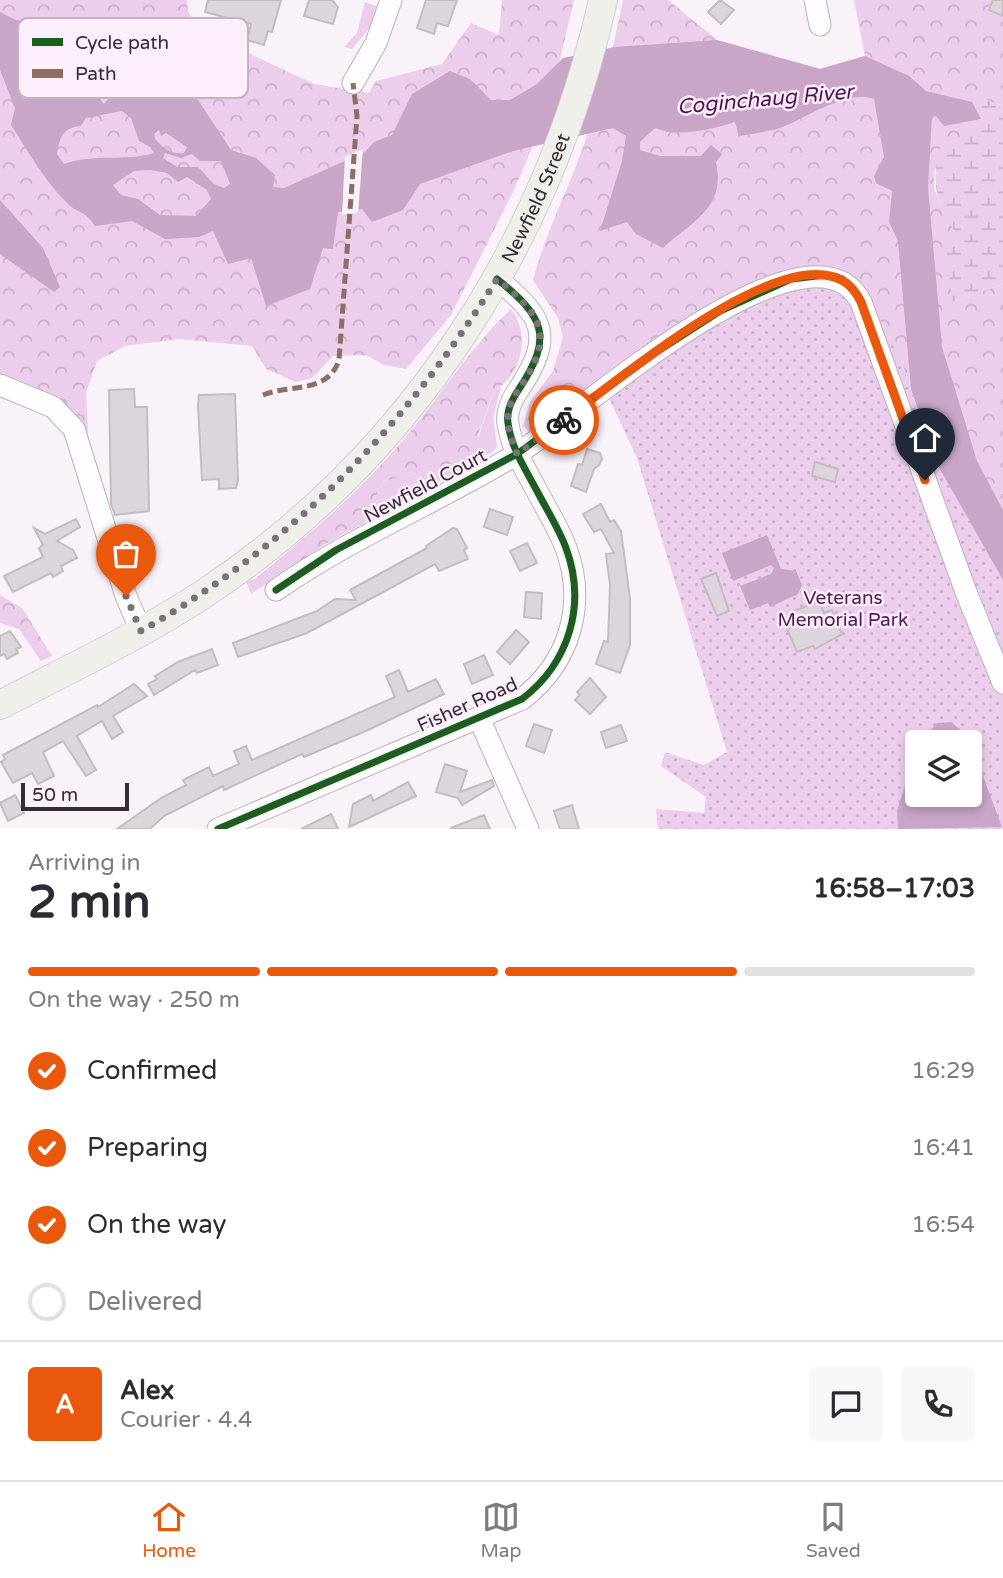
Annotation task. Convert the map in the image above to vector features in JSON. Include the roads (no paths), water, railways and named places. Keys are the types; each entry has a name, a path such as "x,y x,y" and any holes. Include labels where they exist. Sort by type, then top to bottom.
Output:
{"main road":[{"name":"Newfield Street","path":"0,705 141,631 238,569 335,486 411,403 467,328 497,279 542,193 565,136 603,0"}],"street":[{"path":"353,83 376,43 391,0"},
{"path":"815,0 820,25"},
{"name":"Newfield Court","path":"276,590 336,550 517,454 657,351 745,298 809,275 842,279 853,288 861,302 966,592 1003,683"},
{"name":"Fisher Road","path":"218,829 522,699 548,677 565,648 574,617 574,583 566,548 517,454 508,415 514,396 535,365 542,338 530,309 497,279"},
{"path":"0,385 53,408 74,429 126,596 141,631"},
{"path":"479,718 528,829"}],"water":[{"name":"Coginchaug River","path":"0,12 18,20 18,98 99,98 104,104 109,98 194,98 231,150 256,158 275,175 273,187 284,188 365,152 374,142 392,135 412,94 450,71 470,79 491,100 510,100 537,84 563,58 614,47 717,40 820,69 865,56 909,76 926,91 972,102 981,119 944,126 935,115 932,116 928,187 942,347 977,461 1003,510 1003,580 936,462 911,389 898,241 889,222 892,191 876,183 874,176 884,157 874,99 850,98 777,129 739,136 735,122 706,130 684,132 655,128 640,142 640,150 660,156 701,156 711,145 722,154 716,162 718,177 712,202 696,220 663,248 636,234 627,222 600,231 622,161 626,136 613,128 513,151 420,184 403,210 372,222 362,209 338,212 333,249 323,248 310,289 266,306 251,258 228,264 213,231 199,237 165,239 132,221 95,226 70,206 43,175 11,125 15,108 0,70","holes":["122,111 131,118 139,141 150,147 154,153 86,159 64,164 57,154 61,138 66,131 81,126 86,118","159,130 161,136 166,133 187,147 184,153 170,151 162,146 153,135","165,153 181,158 192,154 200,161 221,161 230,184 224,188 214,184 198,167 177,167 163,158","134,171 167,173 178,182 187,177 207,190 211,199 196,216 160,215 138,199 121,195 113,185"]},
{"path":"0,200 43,248 60,287 54,292 0,254"},
{"path":"767,535 781,569 796,571 802,585 798,594 770,607 768,603 750,610 740,586 771,574 774,568 771,565 733,581 722,553"},
{"path":"951,722 961,730 931,730 937,723"},
{"path":"982,773 1002,827 898,829 897,811 905,785 905,807 982,807"}],"park label":[{"name":"Veterans Memorial Park","path":"843,608"}]}
